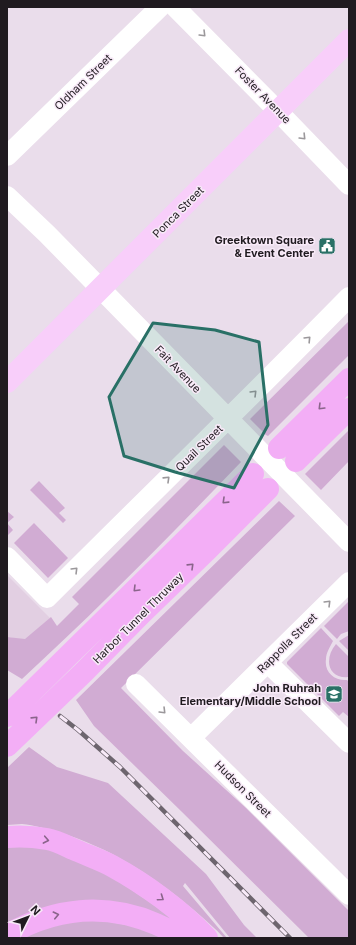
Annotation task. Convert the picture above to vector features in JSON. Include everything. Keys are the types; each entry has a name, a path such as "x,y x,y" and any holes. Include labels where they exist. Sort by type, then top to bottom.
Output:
{"highway":[{"path":"349,379 288,455 349,409"},
{"name":"Harbor Tunnel Thruway","path":"7,716 65,660 260,481 84,672 7,746"},
{"path":"7,837 16,836 46,839 62,844 111,865 131,877 170,905 198,928 207,938"},
{"path":"7,935 34,922 54,915 79,911 99,911 116,912 146,920 183,938"}],"main road":[{"name":"Ponca Street","path":"7,382 349,40"}],"street":[{"name":"Oldham Street","path":"7,156 160,7"},
{"name":"Foster Avenue","path":"175,7 349,185"},
{"name":"Fait Avenue","path":"7,196 47,234 349,542"},
{"name":"Quail Street","path":"7,557 47,598 349,297"},
{"name":"Rappolla Street","path":"191,738 349,582"},
{"path":"268,663 349,743"},
{"name":"Hudson Street","path":"136,684 349,895"}],"highlighted area":[{"path":"153,323 215,330 259,342 268,425 234,488 124,456 109,397"}],"shaded area":[{"path":"349,321 349,355 268,436 266,435 250,419"},
{"path":"349,430 349,461 321,490 305,474"},
{"path":"224,445 241,462 161,545 22,679 7,670 7,637 25,639 51,617 57,626 79,604 72,597"},
{"path":"39,481 65,508 59,513 66,520 63,523 30,490"},
{"path":"279,501 295,516 121,688 183,751 246,808 349,911 349,938 309,938 94,726 76,700"},
{"path":"7,511 14,517 7,523"},
{"path":"7,523 13,530 7,536"},
{"path":"34,523 68,558 48,578 14,543"},
{"path":"7,575 50,618 25,640 7,637"},
{"path":"349,601 349,631 341,634 337,639 324,626"},
{"name":"John Ruhrah Elementary/Middle School","path":"321,628 333,641 326,657 328,672 338,679 347,680 349,682 349,717 343,712 339,716 287,664 287,662"},
{"path":"349,635 349,651 339,641"},
{"path":"336,644 349,657 349,677 336,675 330,666 330,655"},
{"path":"29,747 57,767 108,783 206,874 244,925 257,938 230,938 185,883 183,886 227,938 224,938 214,927 180,898 131,864 77,838 58,832 20,824 7,825 7,768"},
{"path":"7,844 53,849 114,878 182,924 146,912 7,926"},
{"path":"99,920 138,927 165,938 21,938 55,925 77,921"}],"railway":[{"path":"60,716 120,767 290,938"}],"place":[{"name":"Greektown Square & Event Center","path":"327,246"},
{"name":"John Ruhrah Elementary/Middle School","path":"334,694"}]}
